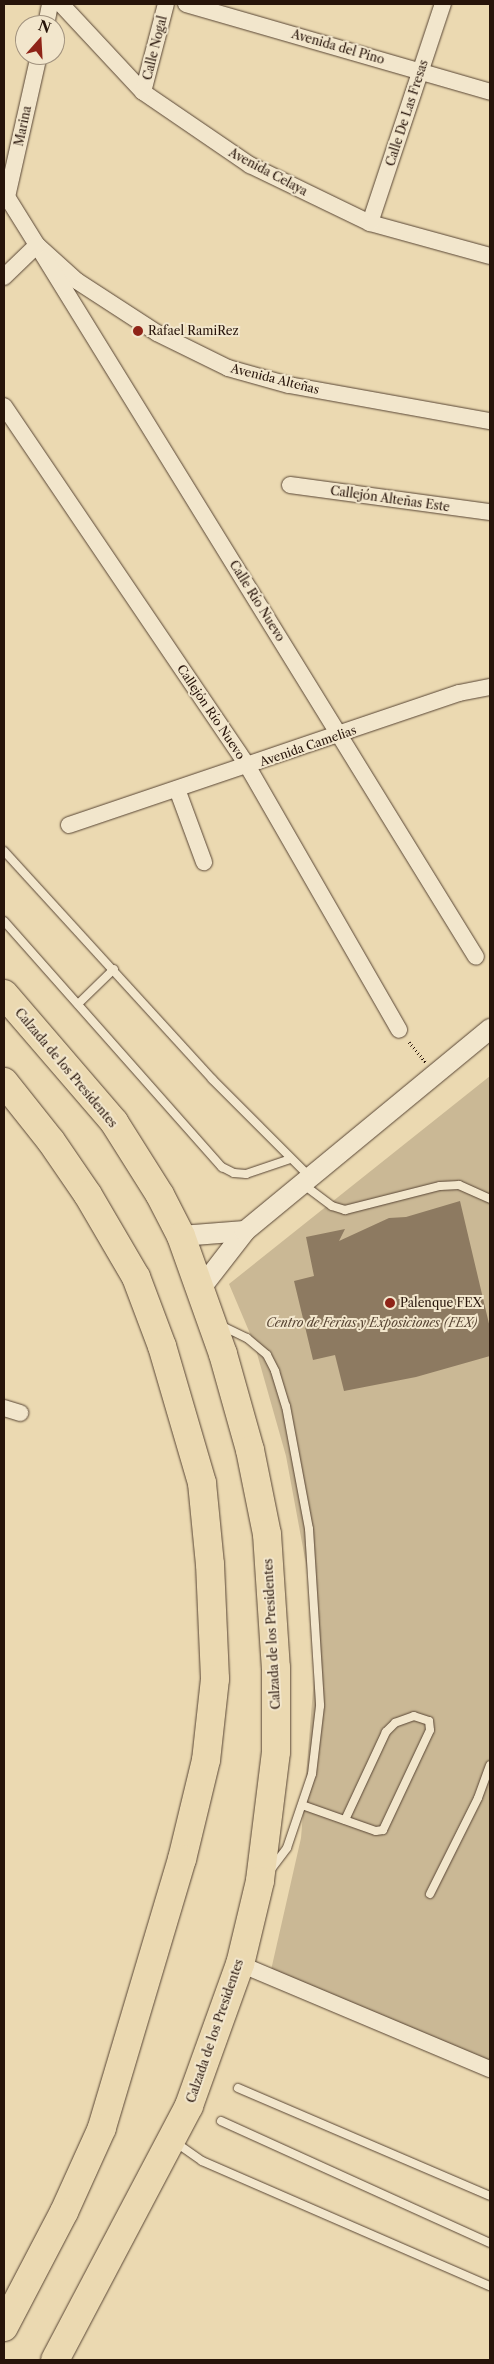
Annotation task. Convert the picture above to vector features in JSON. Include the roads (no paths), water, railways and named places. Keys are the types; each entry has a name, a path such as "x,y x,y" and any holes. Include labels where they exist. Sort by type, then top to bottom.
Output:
{"highway":[{"name":"Calzada de los Presidentes","path":"4,994 114,1122 160,1195 181,1236 212,1322 250,1450 266,1534 276,1668 276,1752 260,1881 240,1964 189,2106 55,2360"},
{"path":"4,1082 51,1141 88,1195 136,1278 162,1346 202,1483 210,1564 215,1679 206,1760 182,1859 102,2128 64,2212 4,2327"}],"street":[{"name":"Avenida Celaya","path":"62,4 144,92 250,165 370,223 490,256"},
{"name":"Calle Nogal","path":"144,92 166,4"},
{"name":"Avenida del Pino","path":"186,4 490,92"},
{"name":"Calle De Las Fresas","path":"370,223 443,4"},
{"name":"Marina","path":"6,195 37,65"},
{"name":"Avenida Alteñas","path":"6,195 37,245 77,281 157,333 228,368 288,385 490,421"},
{"path":"4,277 37,245"},
{"name":"Calle Río Nuevo","path":"37,245 476,957"},
{"name":"Callejón Río Nuevo","path":"4,406 248,767 399,1030"},
{"name":"Callejón Alteñas Este","path":"290,485 490,512"},
{"name":"Avenida Camelias","path":"69,825 248,767 459,693 490,687"},
{"path":"177,790 204,862"},
{"path":"201,1288 245,1231 490,1029"},
{"path":"181,1236 245,1231"},
{"path":"4,1408 20,1413"},
{"path":"240,1964 490,2069"}],"lane":[{"path":"4,851 114,969 212,1079 290,1159 306,1180 332,1206 345,1210 440,1186 459,1185 490,1199"},
{"path":"4,921 222,1167 246,1174 290,1159"},
{"path":"78,1004 114,969"},
{"path":"212,1322 247,1338 267,1355 275,1371 286,1406 309,1529 320,1706 312,1774 287,1848 260,1881"},
{"path":"302,1805 376,1831 388,1826 430,1730 429,1721 414,1716 396,1723 386,1732 345,1820"},
{"path":"430,1894 478,1798 490,1766"},
{"path":"238,2088 490,2196"},
{"path":"221,2121 490,2243"},
{"path":"171,2140 202,2161 490,2286"}],"place":[{"name":"Rafael RamiRez","path":"138,331"},
{"name":"Palenque FEX","path":"390,1303"}],"park label":[{"name":"Centro de Ferias y Exposiciones (FEX)","path":"372,1323"}]}
